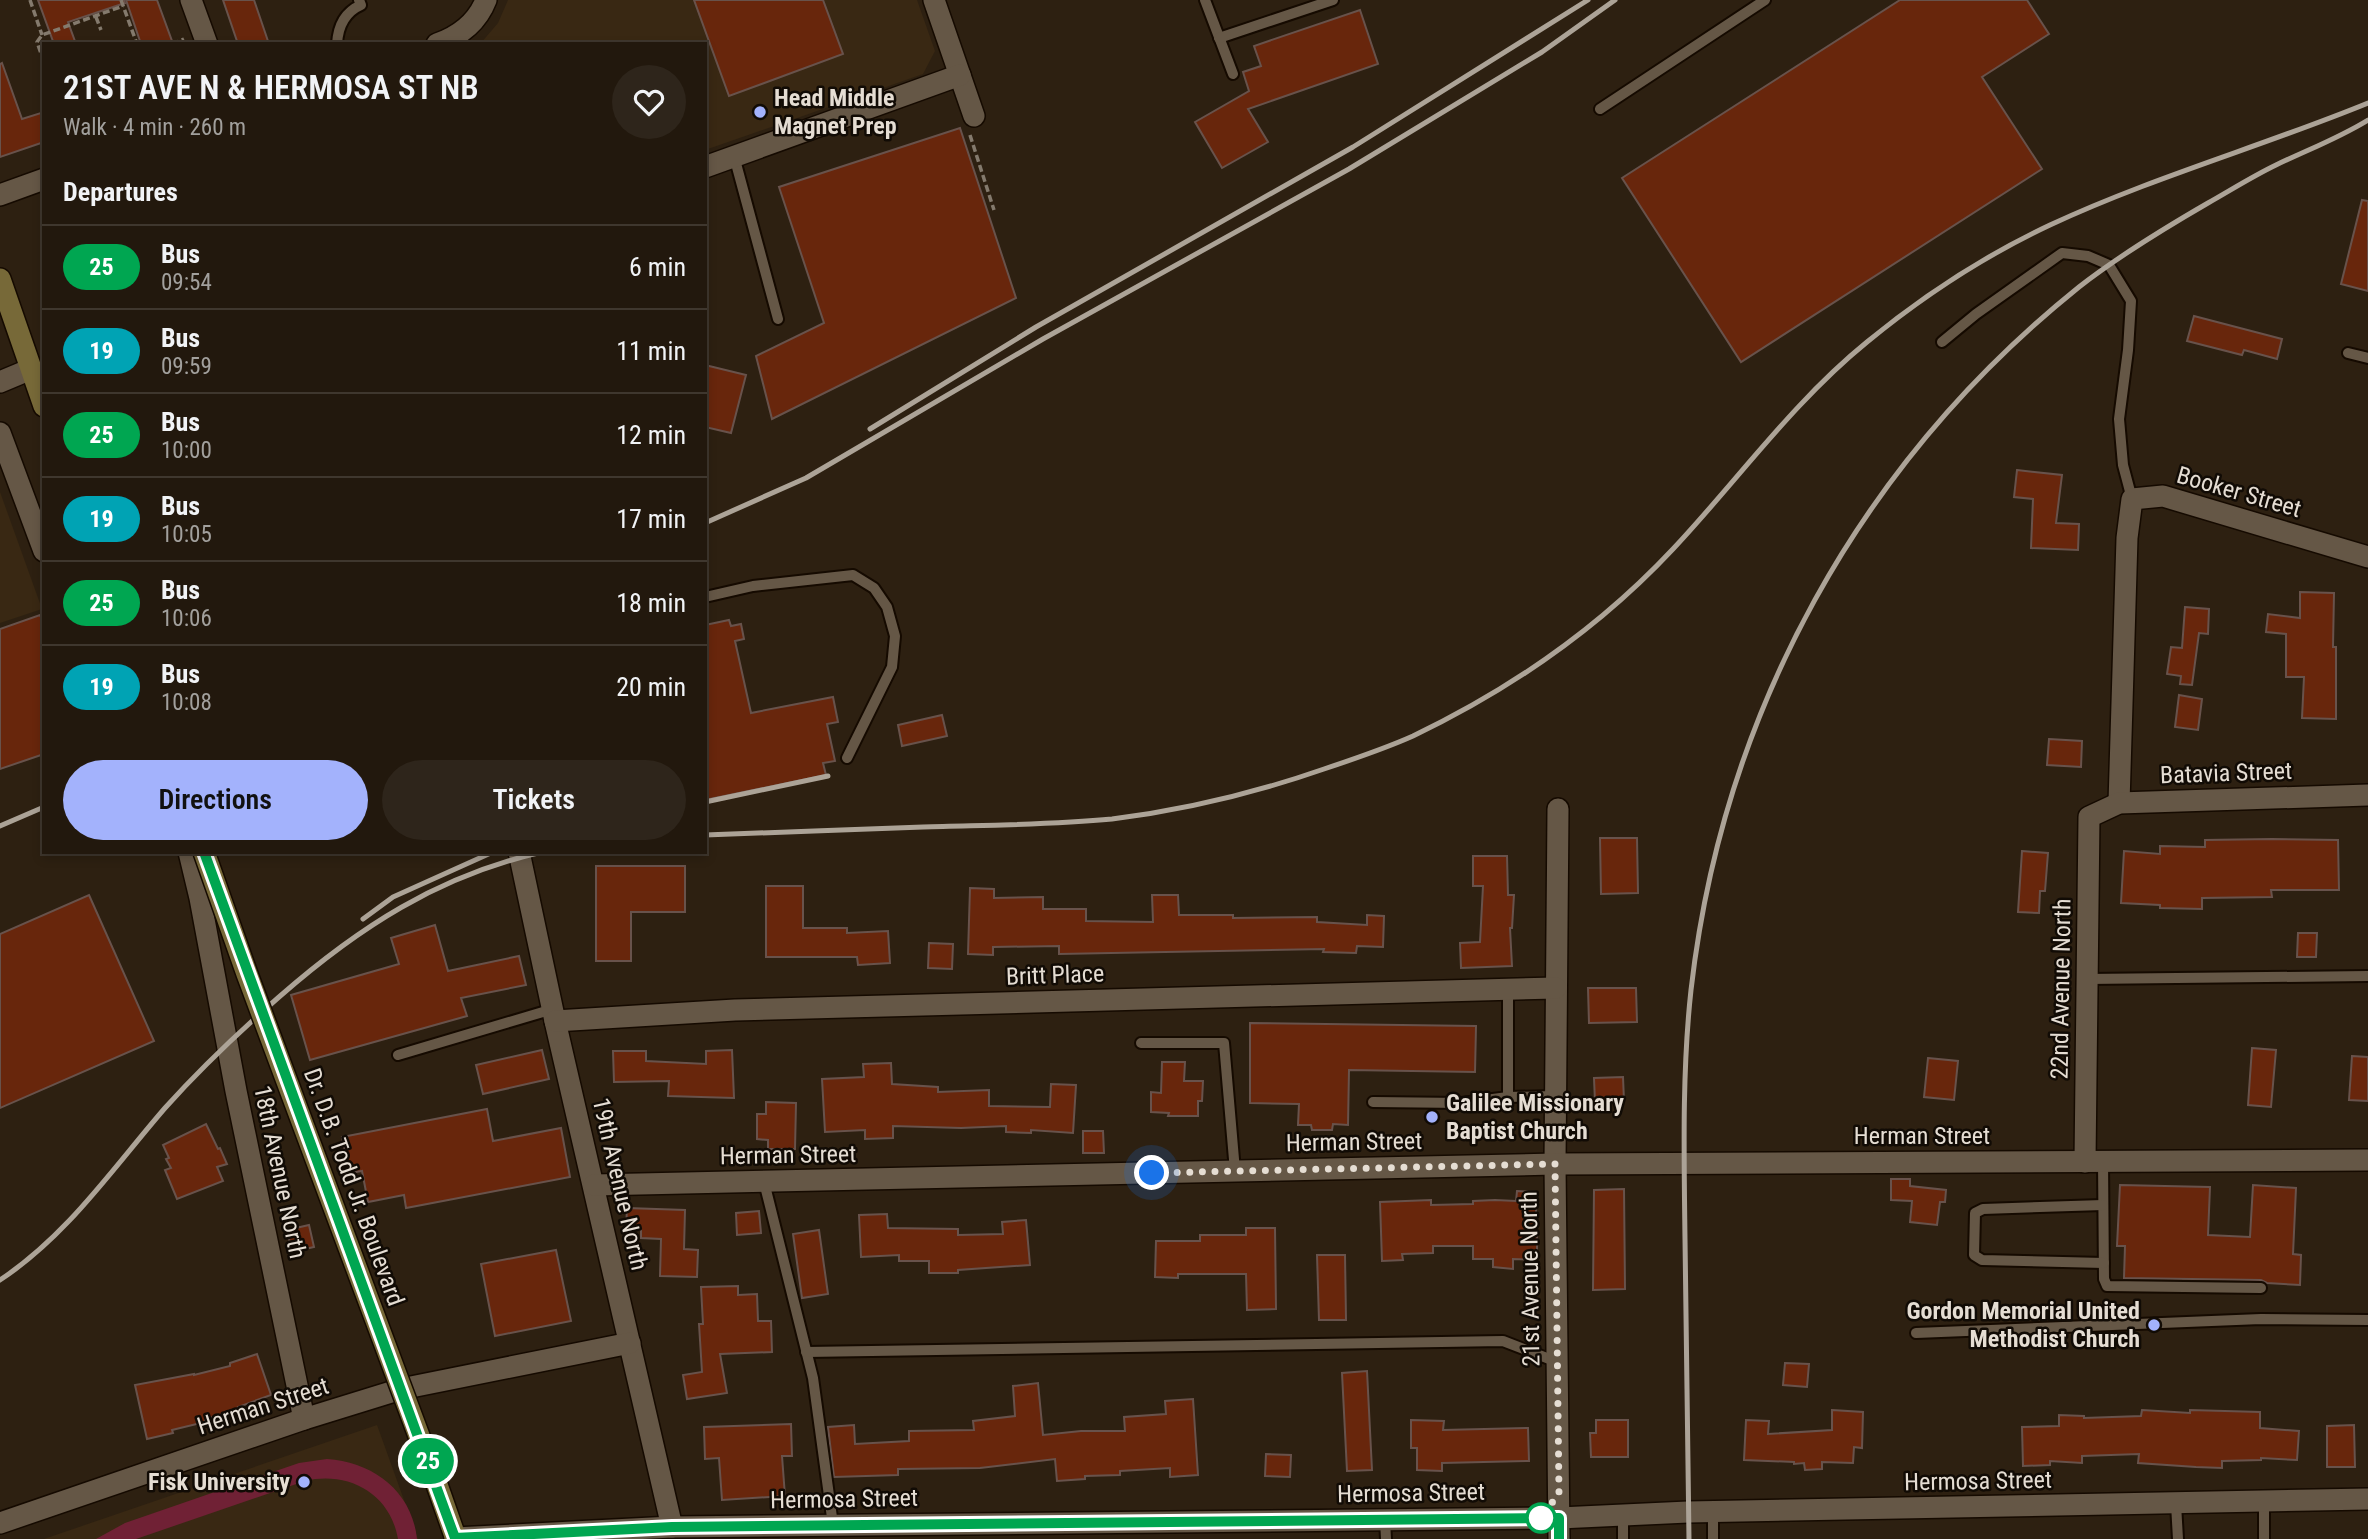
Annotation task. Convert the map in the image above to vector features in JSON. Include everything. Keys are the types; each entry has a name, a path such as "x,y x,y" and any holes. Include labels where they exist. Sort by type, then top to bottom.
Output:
{"main road":[{"path":"0,279 42,400"},
{"name":"Dr. D.B. Todd Jr. Boulevard","path":"205,854 456,1538"}],"street":[{"path":"191,0 207,42"},
{"path":"934,0 960,75 971,122"},
{"path":"443,42 455,38 473,23 486,1"},
{"path":"707,166 960,75"},
{"path":"0,195 42,180"},
{"path":"0,382 31,369"},
{"path":"0,433 42,546"},
{"name":"Booker Street","path":"2132,499 2163,496 2368,557"},
{"path":"2119,803 2127,538 2132,499"},
{"name":"Batavia Street","path":"2089,817 2119,803 2368,795"},
{"name":"21st Avenue North","path":"1558,809 1555,1164 1559,1529"},
{"name":"22nd Avenue North","path":"2089,817 2087,979 2094,1161"},
{"name":"18th Avenue North","path":"189,854 304,1419"},
{"name":"19th Avenue North","path":"519,854 672,1527"},
{"name":"Britt Place","path":"554,1015 1556,988"},
{"name":"Herman Street","path":"594,1185 1555,1164 2368,1160"},
{"name":"Herman Street","path":"0,1522 401,1389 630,1343"},
{"name":"Hermosa Street","path":"456,1538 672,1527 819,1530 1559,1529 1623,1515 2368,1499"}],"lane":[{"path":"337,42 342,21 361,5 359,0"},
{"path":"1205,0 1233,74"},
{"path":"1219,38 1333,0"},
{"path":"1600,109 1765,0"},
{"path":"734,156 778,319"},
{"path":"1942,342 1976,314 2063,253 2088,256 2109,265 2131,301 2119,419 2123,465 2132,499"},
{"path":"2348,353 2368,358"},
{"path":"707,597 753,586 853,575 874,588 887,607 895,636 892,667 847,758"},
{"path":"2087,979 2368,975"},
{"path":"1508,989 1508,1097"},
{"path":"398,1055 554,1015"},
{"path":"1141,1043 1224,1043 1235,1171"},
{"path":"1373,1102 1462,1103 1508,1097 1555,1096"},
{"path":"2094,1161 2103,1205 2104,1279 2107,1286 2262,1288"},
{"path":"764,1182 813,1378 819,1530"},
{"path":"2103,1205 1983,1209 1975,1213 1974,1255 1982,1261 2104,1263"},
{"path":"1916,1333 2261,1319 2368,1320"},
{"path":"806,1352 1503,1341 1557,1362"},
{"path":"2263,1501 2264,1539"},
{"path":"2176,1504 2179,1539"},
{"path":"1713,1512 1713,1539"},
{"path":"1623,1515 1623,1539"}],"path":[{"path":"30,0 42,35"},
{"path":"121,0 135,42"},
{"path":"42,56 37,42 42,35 123,6"},
{"path":"96,17 101,30"},
{"path":"178,42 186,39"},
{"path":"971,122 994,210"}],"shaded area":[{"name":"Head Middle Magnet Prep","path":"508,0 917,0 935,51 923,74 707,149 707,42 482,42 498,23"},
{"path":"0,492 42,609 0,623"},
{"name":"Fisk University","path":"377,1425 418,1539 44,1539"},
{"path":"327,1459 360,1466 387,1482 407,1507 414,1522 417,1539 398,1539 386,1509 365,1489 337,1479 321,1479 305,1481 136,1539 96,1539 125,1523 299,1463"}],"building":[{"path":"38,0 124,0 125,3 68,22 75,42 53,42"},
{"path":"126,0 157,0 172,41 140,42"},
{"path":"223,0 254,0 268,42 237,42"},
{"path":"694,0 823,0 843,54 729,96"},
{"path":"1900,0 2027,0 2049,34 1982,77 2042,169 1741,362 1622,178"},
{"path":"1360,10 1378,64 1248,109 1268,142 1222,168 1195,122 1249,91 1243,72 1261,66 1254,46"},
{"path":"2,63 22,119 42,113 42,143 0,157"},
{"path":"960,128 1016,298 772,419 756,356 824,323 779,187"},
{"path":"2362,200 2368,201 2368,291 2341,284"},
{"path":"2194,316 2282,339 2277,359 2244,350 2242,355 2187,341"},
{"path":"707,365 746,375 731,433 707,427"},
{"path":"2017,470 2062,475 2056,523 2079,524 2078,550 2031,548 2033,499 2014,497"},
{"path":"2300,592 2334,593 2336,719 2302,718 2304,677 2286,677 2286,634 2266,632 2268,614 2300,618"},
{"path":"2185,607 2209,609 2208,634 2199,633 2192,685 2180,684 2181,676 2167,674 2171,647 2182,648"},
{"path":"40,615 42,620 42,755 0,769 0,629"},
{"path":"729,620 731,626 741,624 744,639 735,641 751,713 833,697 838,722 827,724 835,761 823,763 826,775 707,800 707,625"},
{"path":"2179,695 2202,699 2198,730 2175,727"},
{"path":"942,715 947,736 902,746 898,725"},
{"path":"2049,739 2082,741 2081,767 2047,765"},
{"path":"1600,838 1637,838 1638,893 1601,894"},
{"path":"2205,840 2338,840 2339,890 2271,890 2272,897 2202,898 2202,909 2160,908 2160,905 2121,903 2124,851 2160,854 2160,846 2205,847"},
{"path":"2022,851 2048,853 2045,891 2040,891 2039,913 2018,912"},
{"path":"1473,856 1507,856 1508,895 1514,895 1510,928 1512,966 1461,968 1460,943 1480,942 1483,886 1473,886"},
{"path":"596,866 685,866 685,912 631,912 631,961 596,961"},
{"path":"766,886 803,886 803,928 847,928 847,933 888,931 890,963 858,965 857,957 766,957"},
{"path":"970,888 994,889 994,898 1043,897 1043,909 1086,909 1086,921 1153,922 1152,895 1178,895 1179,915 1233,915 1233,918 1317,917 1317,922 1367,925 1367,915 1384,916 1383,947 1357,946 1356,953 1323,952 1324,949 1059,954 1059,946 993,947 993,955 968,954"},
{"path":"89,895 154,1041 0,1108 0,934"},
{"path":"435,925 448,971 519,956 526,985 461,998 467,1016 310,1060 291,995 399,964 391,938"},
{"path":"2298,933 2317,933 2316,957 2297,957"},
{"path":"929,943 953,944 952,969 928,968"},
{"path":"1588,988 1636,988 1637,1022 1589,1023"},
{"path":"1250,1023 1476,1026 1475,1072 1349,1070 1348,1125 1333,1124 1332,1130 1312,1130 1311,1125 1298,1125 1299,1104 1250,1103"},
{"path":"2252,1048 2276,1050 2271,1107 2248,1105"},
{"path":"542,1050 549,1079 483,1094 476,1065"},
{"path":"732,1050 734,1098 668,1096 669,1081 614,1082 613,1051 646,1051 646,1061 706,1064 706,1051"},
{"path":"2352,1056 2368,1057 2368,1101 2349,1100"},
{"path":"1928,1058 1958,1061 1954,1100 1924,1097"},
{"path":"1162,1062 1185,1062 1184,1081 1203,1081 1202,1101 1198,1101 1198,1116 1168,1116 1169,1113 1151,1112 1151,1092 1161,1093"},
{"path":"891,1063 892,1084 938,1087 938,1092 989,1090 989,1106 1050,1107 1051,1084 1076,1085 1073,1133 1031,1130 1031,1133 1006,1132 1006,1126 893,1126 893,1138 865,1139 865,1130 825,1132 822,1079 864,1077 863,1064"},
{"path":"1623,1077 1624,1101 1595,1102 1594,1078"},
{"path":"766,1102 796,1103 795,1149 768,1149 768,1140 757,1139 757,1114 766,1114"},
{"path":"487,1109 493,1141 561,1128 570,1177 406,1208 404,1195 368,1202 362,1171 349,1173 342,1137"},
{"path":"206,1124 227,1164 217,1167 223,1181 177,1199 165,1170 171,1168 163,1145"},
{"path":"1083,1131 1103,1131 1104,1153 1083,1153"},
{"path":"1891,1179 1910,1179 1910,1186 1946,1190 1945,1202 1940,1202 1937,1225 1910,1222 1912,1201 1891,1200"},
{"path":"2120,1185 2210,1187 2208,1235 2250,1237 2253,1185 2296,1188 2293,1254 2301,1255 2300,1285 2267,1283 2261,1280 2124,1278 2125,1246 2117,1246"},
{"path":"1624,1189 1625,1289 1593,1290 1594,1190"},
{"path":"1517,1191 1537,1192 1537,1260 1513,1259 1513,1269 1493,1267 1493,1259 1473,1259 1473,1246 1433,1246 1433,1253 1402,1254 1403,1260 1382,1261 1380,1202 1431,1200 1431,1205 1516,1201"},
{"path":"627,1208 685,1210 684,1249 698,1250 697,1277 660,1276 661,1239 641,1238 641,1230 626,1229"},
{"path":"759,1211 761,1233 737,1235 736,1213"},
{"path":"887,1214 888,1228 958,1229 958,1235 1003,1234 1002,1222 1026,1220 1030,1265 958,1270 958,1273 929,1273 929,1261 899,1261 899,1255 861,1257 859,1215"},
{"path":"309,1225 314,1247 292,1252 287,1230"},
{"path":"1246,1228 1275,1228 1276,1309 1247,1310 1246,1274 1178,1274 1178,1278 1155,1277 1156,1241 1200,1241 1200,1235 1246,1235"},
{"path":"819,1230 828,1294 802,1298 793,1234"},
{"path":"556,1250 571,1321 495,1336 481,1264"},
{"path":"1317,1255 1345,1255 1346,1320 1319,1320"},
{"path":"738,1286 738,1295 757,1294 758,1321 771,1321 772,1352 720,1354 727,1393 687,1399 683,1375 702,1372 699,1324 703,1324 701,1287"},
{"path":"257,1354 271,1395 238,1407 239,1410 147,1439 135,1385 230,1366 230,1363"},
{"path":"1785,1363 1809,1364 1807,1387 1783,1385"},
{"path":"1367,1371 1372,1470 1347,1471 1342,1373"},
{"path":"1038,1383 1043,1435 1081,1431 1125,1431 1124,1417 1166,1414 1165,1401 1193,1399 1198,1475 1170,1477 1170,1468 1120,1471 1120,1475 1085,1476 1085,1479 1057,1481 1055,1459 980,1468 898,1469 898,1475 834,1477 828,1427 854,1425 855,1444 909,1441 909,1431 974,1430 973,1421 1015,1416 1013,1386"},
{"path":"1832,1410 1863,1412 1862,1448 1854,1447 1853,1463 1822,1462 1822,1469 1805,1470 1804,1463 1744,1460 1746,1420 1769,1421 1768,1434 1832,1430"},
{"path":"2142,1410 2190,1413 2190,1410 2260,1412 2260,1428 2299,1431 2297,1460 2261,1458 2222,1461 2222,1468 2138,1463 2139,1454 2082,1456 2082,1463 2050,1461 2050,1465 2023,1466 2022,1427 2059,1426 2059,1415 2084,1418 2141,1416"},
{"path":"1411,1420 1444,1421 1443,1430 1528,1428 1529,1461 1442,1463 1442,1471 1417,1470 1417,1448 1411,1448"},
{"path":"1596,1420 1628,1420 1628,1457 1591,1457 1590,1433 1596,1433"},
{"path":"791,1424 792,1456 782,1456 785,1496 722,1500 719,1458 705,1459 704,1427"},
{"path":"2354,1425 2355,1467 2327,1467 2327,1426"},
{"path":"1266,1454 1291,1455 1290,1477 1265,1476"}],"railway":[{"path":"870,429 1036,327 1353,147 1588,0"},
{"path":"707,522 806,478 1043,339 1349,169 1542,52 1615,0"},
{"path":"707,835 1042,824 1112,819 1193,806 1272,786 1358,758 1413,736 1484,698 1552,655 1615,605 1673,549 1814,390 1867,342 1932,293 2025,237 2089,208 2368,103"},
{"path":"1689,1539 1684,1145 1686,1052 1691,990 1708,887 1734,787 1770,691 1815,600 1868,513 1930,432 2001,356 2079,287 2142,243 2259,174 2368,120"},
{"path":"707,802 828,776"},
{"path":"0,826 42,808"},
{"path":"363,919 393,897 489,854"},
{"path":"0,1280 47,1243 68,1222 165,1108 249,1023 339,948 402,907 434,890 504,862 534,854"}],"bus line":[{"name":"25","path":"205,854 455,1538 672,1527 1559,1518 1559,1539"}],"place":[{"name":"Head Middle Magnet Prep","path":"760,112"},
{"name":"Galilee Missionary Baptist Church","path":"1432,1117"},
{"name":"Gordon Memorial United Methodist Church","path":"2154,1325"},
{"name":"Fisk University","path":"304,1482"}],"route":[{"path":"1152,1173 1555,1164 1559,1493 1541,1518"}]}
